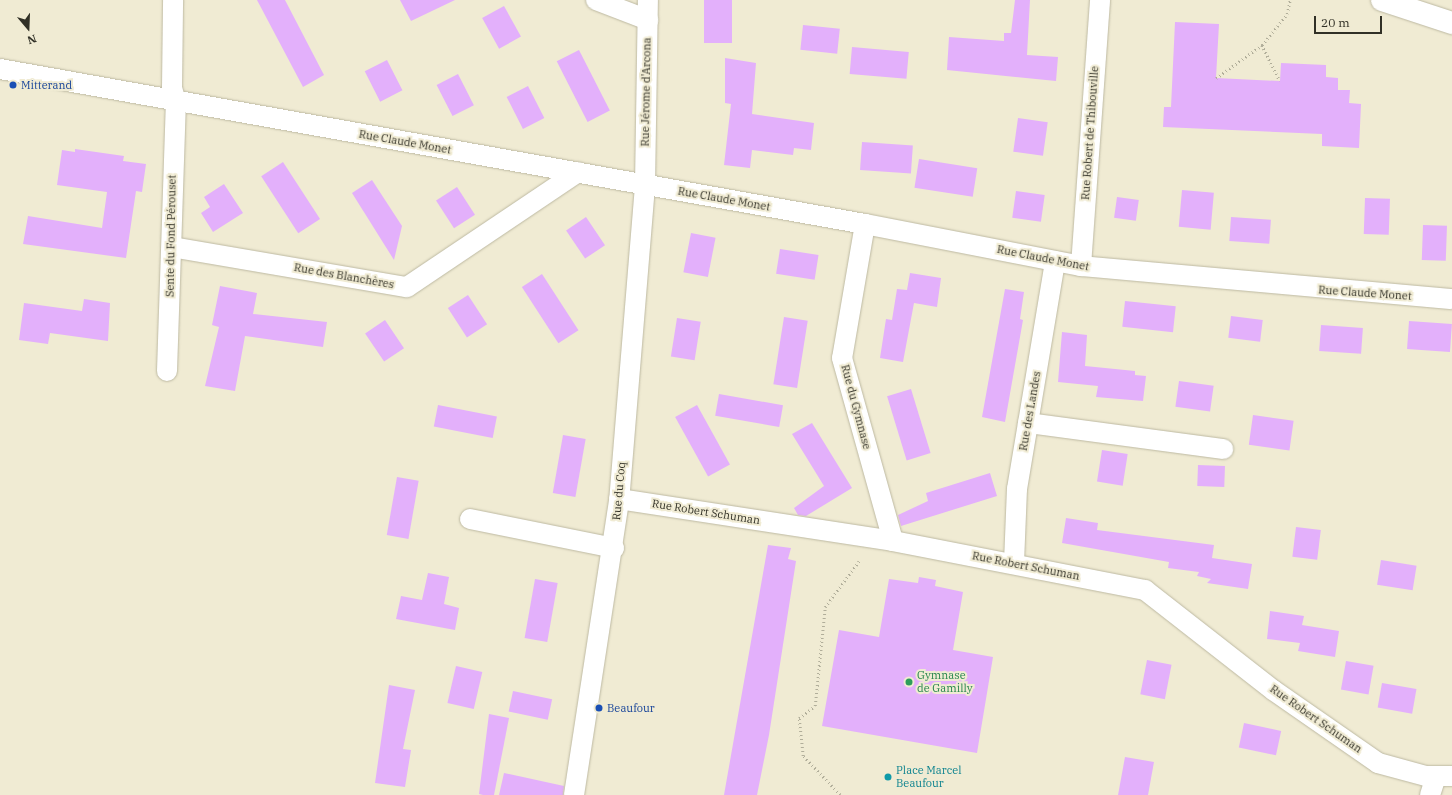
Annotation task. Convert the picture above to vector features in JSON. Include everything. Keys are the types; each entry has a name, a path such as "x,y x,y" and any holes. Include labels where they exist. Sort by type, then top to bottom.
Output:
{"street":[{"name":"Sente du Fond Pérouset","path":"167,371 172,248 171,175 176,102 172,88 174,0"},
{"path":"596,0 648,20"},
{"name":"Rue Jérome d'Arcona","path":"645,185 648,0"},
{"name":"Rue Robert de Thibouville","path":"1081,266 1100,0"},
{"path":"1382,0 1452,23"},
{"name":"Rue Claude Monet","path":"0,69 176,102 865,224 1081,266 1452,299"},
{"name":"Rue des Blanchères","path":"172,248 407,287 578,172"},
{"name":"Rue du Coq","path":"574,795 614,548 645,185"},
{"name":"Rue du Gymnase","path":"865,224 842,358 892,541"},
{"name":"Rue des Landes","path":"1014,563 1017,489 1055,261"},
{"path":"1028,423 1223,449"},
{"name":"Rue Robert Schuman","path":"619,499 892,541 1014,563 1145,590 1274,690 1378,763 1439,783"},
{"path":"470,520 614,548"}],"path":[{"path":"1216,78 1262,45 1287,14 1290,0"},
{"path":"1262,45 1280,81"},
{"path":"840,795 803,756 799,718 815,706 825,607 859,560"}],"building":[{"path":"257,0 285,0 324,75 303,87"},
{"path":"400,0 455,0 411,21"},
{"path":"704,0 732,0 732,43 704,43"},
{"path":"1015,0 1030,0 1027,55 1058,57 1056,81 947,70 949,37 1004,41 1004,33 1011,33"},
{"path":"504,6 521,37 499,49 482,18"},
{"path":"1175,22 1219,24 1216,78 1280,81 1281,63 1326,65 1326,77 1338,78 1338,90 1350,90 1349,103 1361,104 1359,148 1322,146 1322,134 1163,127 1164,107 1171,107"},
{"path":"803,25 840,29 837,54 800,50"},
{"path":"852,47 909,52 906,79 850,74"},
{"path":"579,50 610,111 588,122 557,61"},
{"path":"725,58 756,63 752,114 814,123 811,150 794,148 793,155 752,150 750,168 724,165 731,104 725,103"},
{"path":"387,60 402,90 380,102 365,71"},
{"path":"458,74 474,105 453,116 437,85"},
{"path":"528,86 544,118 523,129 507,97"},
{"path":"1018,118 1048,122 1043,156 1013,152"},
{"path":"862,142 913,146 911,173 860,170"},
{"path":"75,149 124,156 123,161 146,164 142,192 136,191 126,258 23,244 28,216 102,228 107,192 57,185 62,150 75,152"},
{"path":"919,159 977,168 973,197 914,188"},
{"path":"283,162 320,219 298,233 261,176"},
{"path":"372,180 402,226 394,260 352,193"},
{"path":"224,184 243,213 213,232 201,213 210,207 204,197"},
{"path":"457,187 475,215 454,228 436,201"},
{"path":"1182,190 1214,193 1211,230 1179,227"},
{"path":"1016,191 1045,195 1041,222 1012,218"},
{"path":"1117,197 1139,200 1136,221 1114,218"},
{"path":"1365,198 1390,199 1389,235 1364,234"},
{"path":"586,217 605,245 585,259 566,230"},
{"path":"1231,217 1271,220 1269,244 1229,241"},
{"path":"1423,225 1447,226 1446,261 1422,260"},
{"path":"691,233 716,238 708,277 683,272"},
{"path":"780,249 819,255 815,280 776,274"},
{"path":"910,273 941,278 937,307 914,303 903,362 880,358 886,319 892,320 897,289 907,290"},
{"path":"542,274 578,330 558,343 522,287"},
{"path":"220,286 257,293 253,314 327,322 323,347 245,336 235,391 205,386 219,327 212,325"},
{"path":"1005,289 1024,292 1020,319 1023,320 1005,422 982,417"},
{"path":"468,295 487,324 467,337 448,308"},
{"path":"84,299 110,303 108,341 50,333 48,344 19,340 24,303 82,311"},
{"path":"1125,301 1176,306 1173,332 1122,327"},
{"path":"1231,316 1263,320 1260,342 1228,338"},
{"path":"784,317 808,321 797,388 773,384"},
{"path":"677,318 701,322 695,360 671,357"},
{"path":"385,320 404,348 384,362 365,333"},
{"path":"1409,321 1452,324 1450,352 1407,349"},
{"path":"1321,325 1363,328 1361,354 1319,351"},
{"path":"1062,332 1087,335 1085,366 1135,371 1135,375 1146,376 1143,401 1096,397 1098,386 1058,382"},
{"path":"1179,381 1214,386 1210,412 1175,407"},
{"path":"911,389 931,453 907,460 887,396"},
{"path":"719,394 783,405 779,427 715,416"},
{"path":"438,405 497,416 493,438 434,427"},
{"path":"697,405 730,464 708,477 675,417"},
{"path":"1253,415 1294,421 1289,450 1249,445"},
{"path":"812,423 852,488 806,516 798,515 794,508 824,486 792,434"},
{"path":"563,435 586,439 575,497 553,493"},
{"path":"1102,450 1128,454 1123,486 1097,482"},
{"path":"1198,465 1225,466 1224,487 1197,486"},
{"path":"990,473 997,496 901,526 898,515 928,501 926,493"},
{"path":"397,477 419,481 408,539 387,535"},
{"path":"1066,518 1098,523 1097,530 1214,545 1212,558 1252,564 1248,589 1207,583 1211,579 1197,576 1199,572 1168,568 1169,562 1062,543"},
{"path":"1296,527 1321,530 1317,560 1292,557"},
{"path":"768,545 791,548 788,559 796,561 769,735 757,795 724,795"},
{"path":"1381,560 1417,566 1413,590 1377,585"},
{"path":"428,573 449,577 444,604 459,608 455,630 396,619 401,596 422,600"},
{"name":"Gymnase de Gamilly","path":"919,577 936,580 935,586 963,592 953,650 993,657 977,753 822,726 839,630 879,637 889,579 918,583"},
{"path":"535,579 558,583 547,642 525,638"},
{"path":"1270,611 1304,616 1302,625 1339,631 1335,657 1298,651 1300,643 1267,639"},
{"path":"1147,660 1172,665 1165,699 1140,694"},
{"path":"1346,661 1374,666 1369,694 1341,690"},
{"path":"456,666 482,672 474,709 447,703"},
{"path":"1382,683 1416,689 1412,714 1378,708"},
{"path":"389,685 415,690 403,749 411,750 405,787 375,783"},
{"path":"513,691 552,699 548,720 509,712"},
{"path":"489,714 509,718 494,795 483,795 479,794"},
{"path":"1244,723 1281,731 1276,755 1239,747"},
{"path":"1125,757 1154,762 1148,795 1118,795"},
{"path":"504,773 564,786 563,795 499,795"}],"place":[{"name":"Mitterand","path":"13,85"},
{"name":"Gymnase de Gamilly","path":"909,682"},
{"name":"Beaufour","path":"599,708"},
{"name":"Place Marcel Beaufour","path":"888,777"}]}
